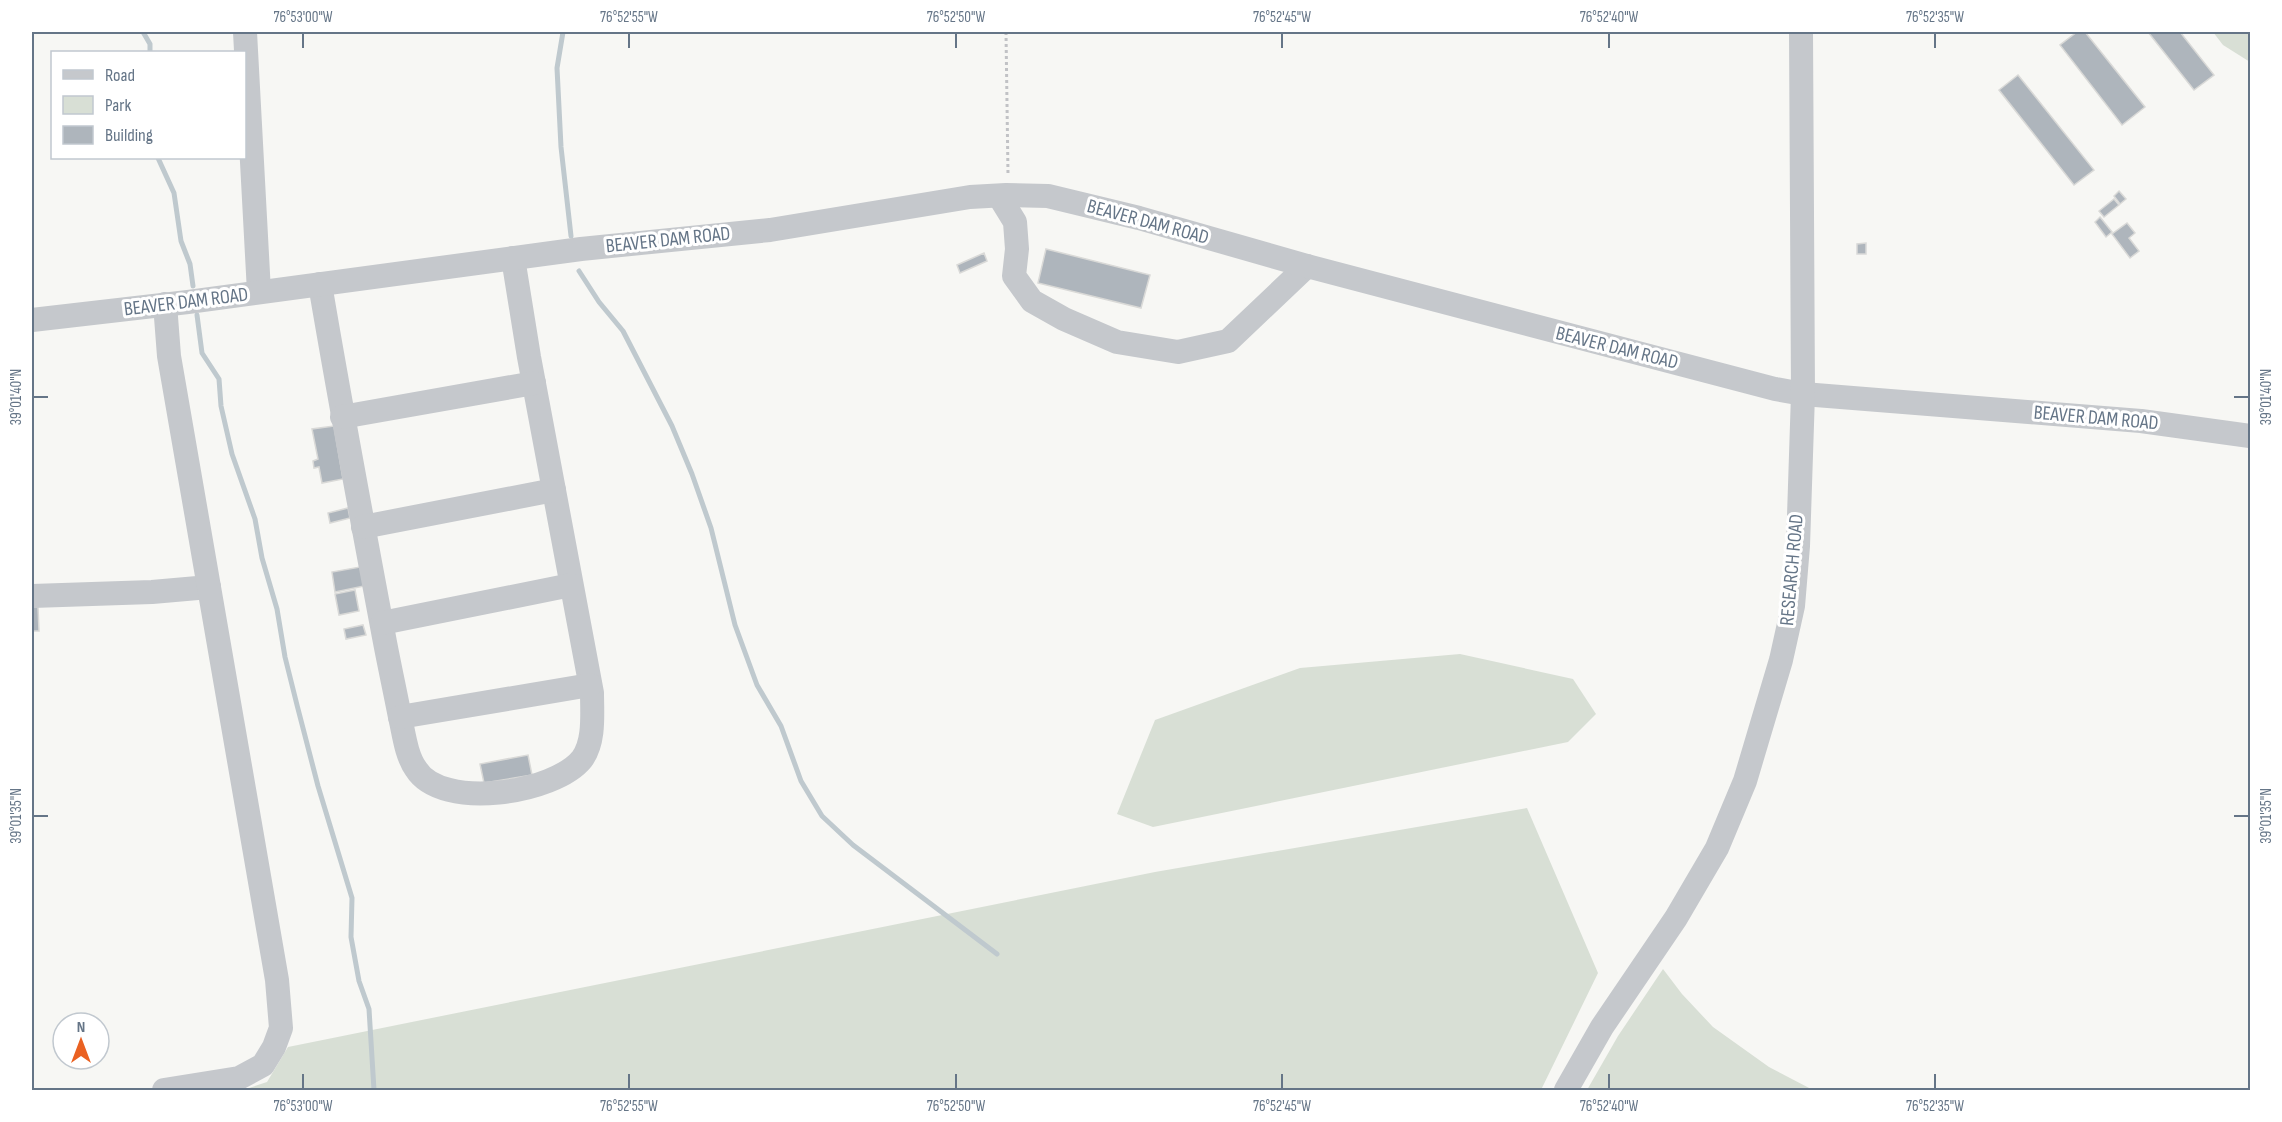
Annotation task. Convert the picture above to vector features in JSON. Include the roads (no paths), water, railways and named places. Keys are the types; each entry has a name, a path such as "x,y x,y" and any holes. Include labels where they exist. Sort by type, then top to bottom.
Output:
{"street":[{"path":"245,32 259,292"},
{"name":"RESEARCH ROAD","path":"1566,1090 1602,1027 1676,918 1717,848 1745,781 1781,660 1793,606 1798,546 1803,394 1801,32"},
{"path":"1004,195 1015,222 1017,249 1014,276 1032,301 1064,319 1118,342 1178,352 1228,341 1307,266"},
{"name":"BEAVER DAM ROAD","path":"32,320 513,258 770,230 970,198 1004,195 1048,196 1775,389 1803,394 2141,422 2250,436"},
{"path":"320,284 363,527 400,717 412,761 416,771 449,791 470,794 506,792 550,781 581,759 591,734 592,693 513,258"},
{"path":"164,1090 220,1083 250,1073 263,1065 281,1029 276,980 169,356 165,304"},
{"path":"342,417 534,382"},
{"path":"363,527 554,490"},
{"path":"382,623 571,585"},
{"path":"32,596 152,592 209,587"},
{"path":"400,717 590,685"}],"waterway":[{"path":"143,32 150,44 150,51"},
{"path":"563,32 557,68 561,147 571,236"},
{"path":"158,159 174,193 181,241 190,264 193,286"},
{"path":"579,271 599,302 623,331 672,426 711,528 735,625 757,685 781,726 801,781 822,816 853,845 997,954"},
{"path":"197,315 202,353 219,379 221,406 232,454 255,519 297,705 318,786 352,898 351,937 359,981 369,1009 374,1090"}]}
